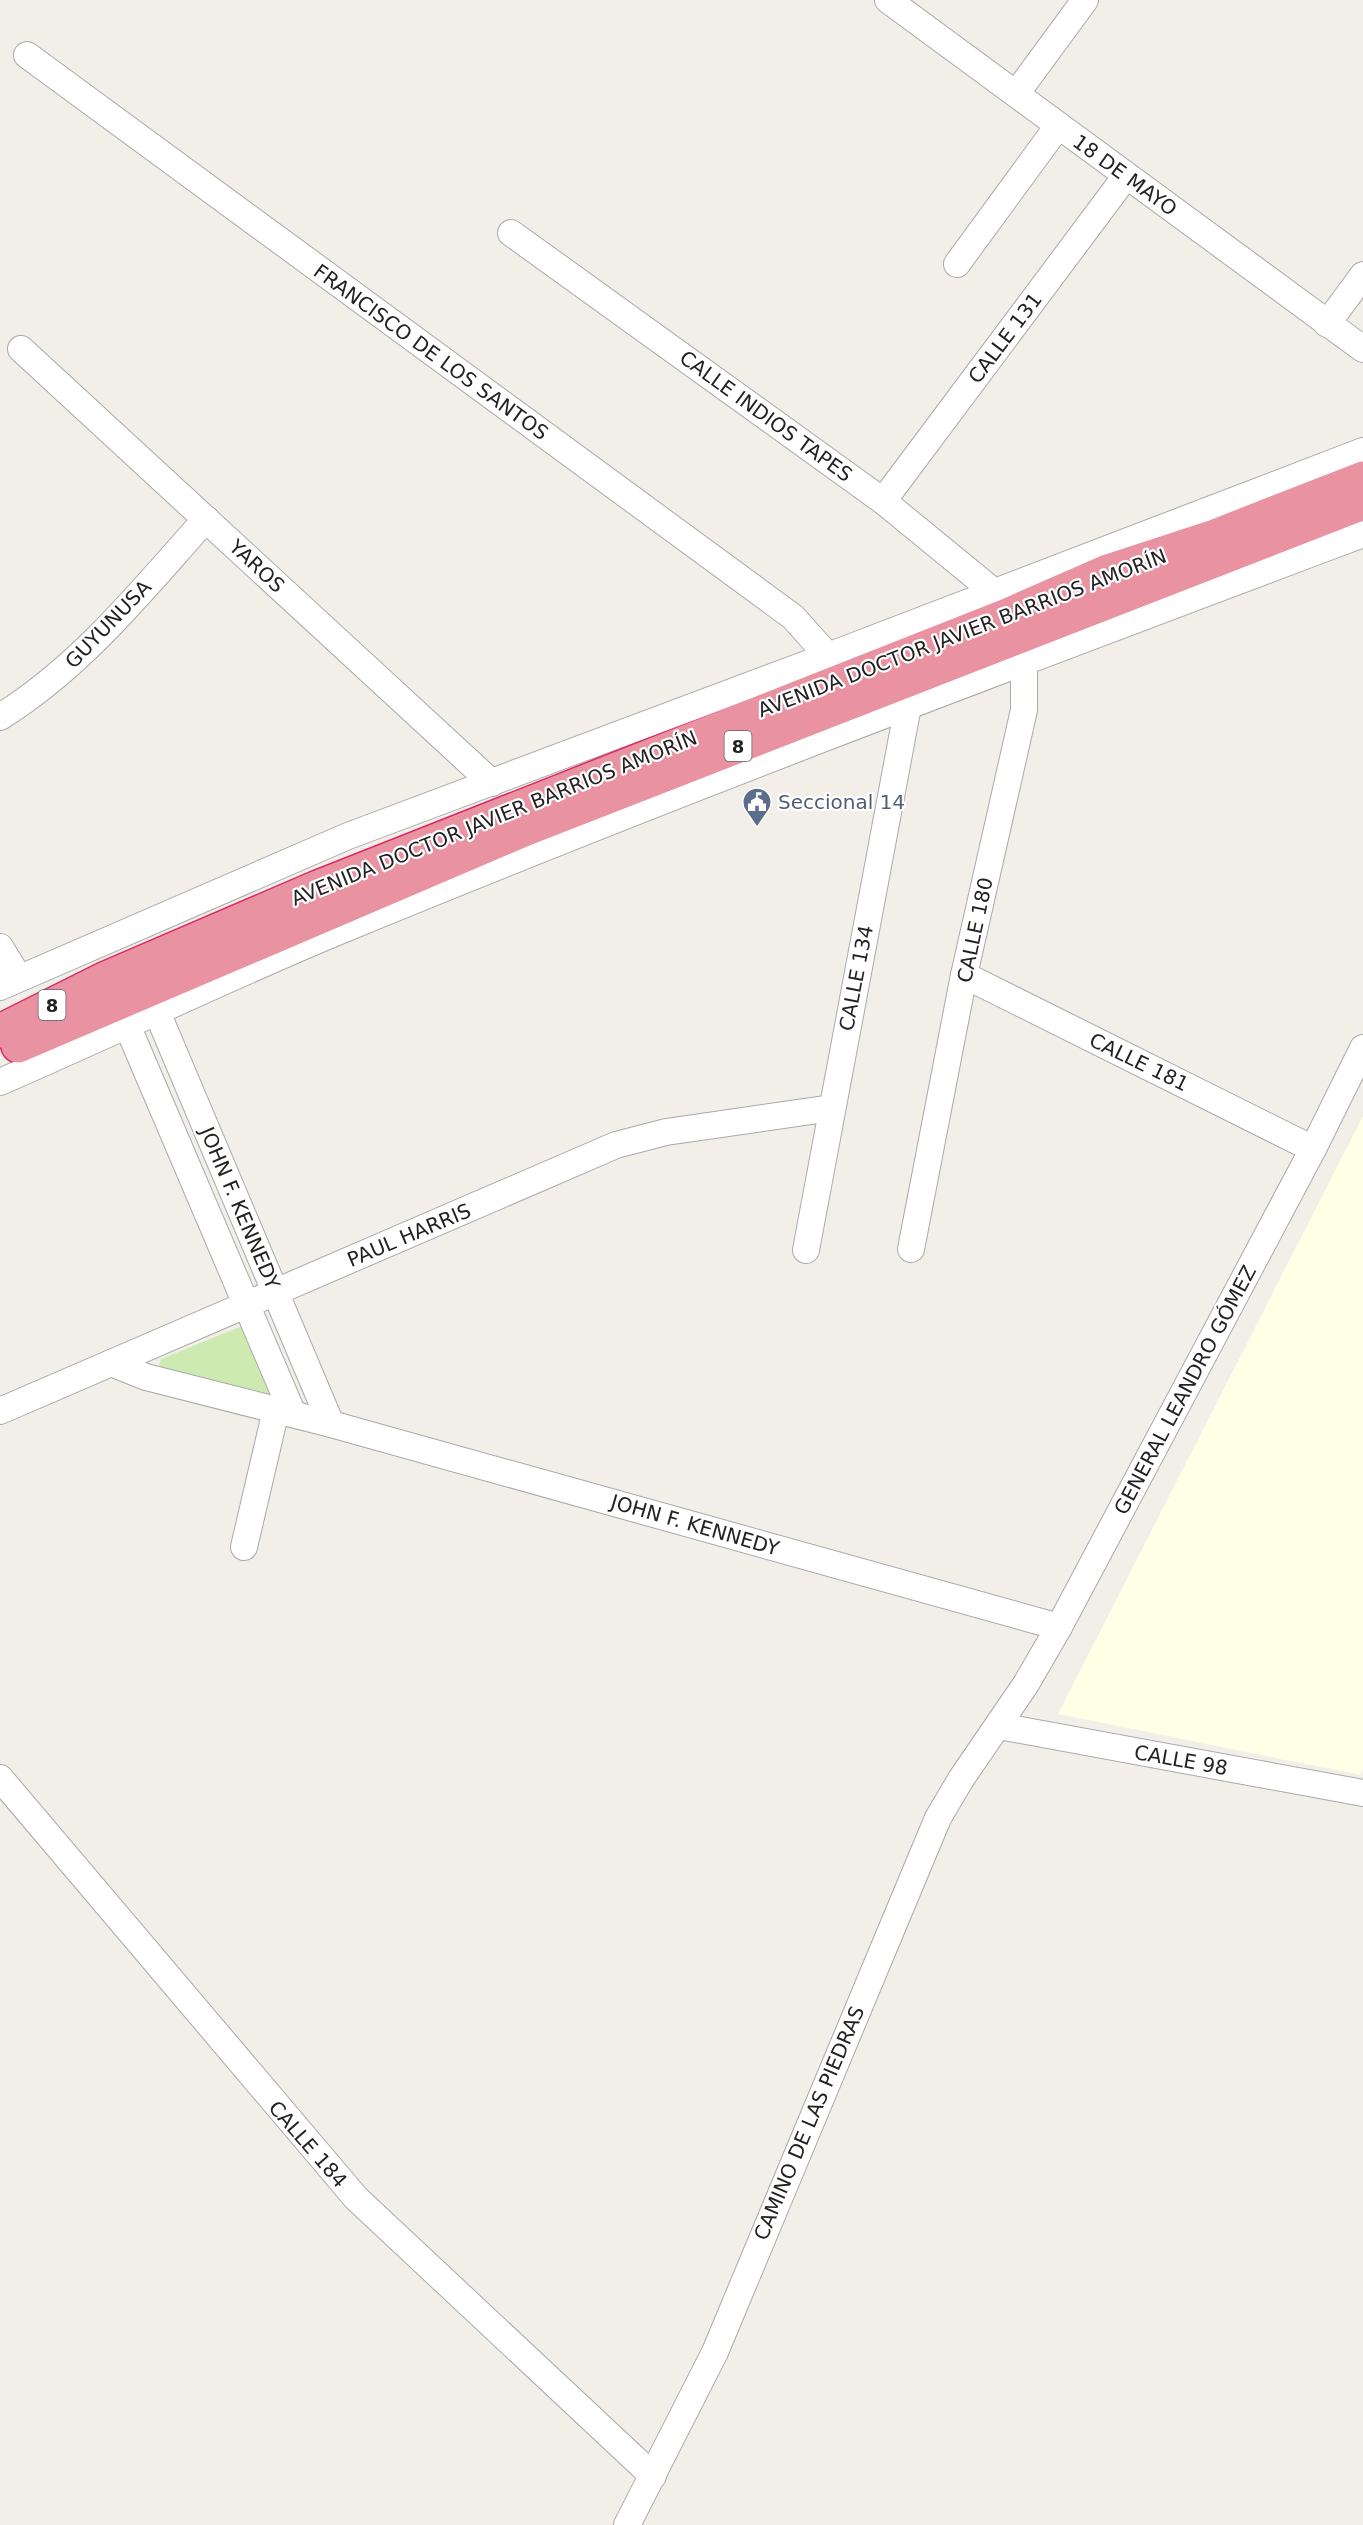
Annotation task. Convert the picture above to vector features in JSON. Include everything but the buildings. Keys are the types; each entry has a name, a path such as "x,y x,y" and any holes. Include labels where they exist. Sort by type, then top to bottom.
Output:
{"highway":[{"name":"AVENIDA DOCTOR JAVIER BARRIOS AMORÍN","path":"1011,626 1105,572 1212,537 1363,478"},
{"name":"AVENIDA DOCTOR JAVIER BARRIOS AMORÍN","path":"0,1054 136,1001 526,828 1011,626 1363,503"},
{"name":"AVENIDA DOCTOR JAVIER BARRIOS AMORÍN","path":"0,1031 136,1001"}],"street":[{"name":"18 DE MAYO","path":"888,0 1363,349"},
{"path":"1016,94 1085,0"},
{"name":"FRANCISCO DE LOS SANTOS","path":"27,55 793,617 828,656"},
{"path":"957,264 1058,126"},
{"name":"CALLE 131","path":"883,501 1126,176"},
{"name":"CALLE INDIOS TAPES","path":"511,232 883,501 1011,626"},
{"path":"1327,324 1363,275"},
{"name":"YAROS","path":"21,349 492,783"},
{"name":"AVENIDA DOCTOR JAVIER BARRIOS AMORÍN","path":"0,1082 136,1001 355,925 908,706 1011,626 1363,451"},
{"name":"GUYUNUSA","path":"0,717 37,694 105,631 206,519"},
{"name":"AVENIDA DOCTOR JAVIER BARRIOS AMORÍN","path":"10,983 348,836 828,656 1011,626 1363,534"},
{"name":"CALLE 180","path":"911,1249 964,975 1024,710 1011,626"},
{"name":"CALLE 134","path":"806,1250 908,706"},
{"path":"0,947 10,983"},
{"name":"CALLE 181","path":"964,975 1313,1149"},
{"name":"JOHN F. KENNEDY","path":"136,1001 275,1292 331,1424"},
{"name":"JOHN F. KENNEDY","path":"136,1001 284,1412"},
{"name":"GENERAL LEANDRO GÓMEZ","path":"999,1726 1059,1627 1313,1149 1363,1048"},
{"name":"PAUL HARRIS","path":"0,1411 616,1145 666,1132 832,1108"},
{"name":"JOHN F. KENNEDY","path":"111,1364 146,1377 331,1424 1059,1627"},
{"path":"244,1547 284,1412"},
{"name":"CALLE 98","path":"999,1726 1363,1793"},
{"name":"CAMINO DE LAS PIEDRAS","path":"627,2525 715,2352 938,1818 961,1779 999,1726"},
{"name":"CALLE 184","path":"0,1779 356,2198 653,2476"}],"shaded area":[{"path":"1363,1116 1363,1769 1361,1775 1058,1714"}],"green space":[{"path":"242,1326 273,1387 269,1394 259,1398 163,1373 159,1366 161,1359"}],"place":[{"name":"Seccional 14","path":"757,828"}]}
